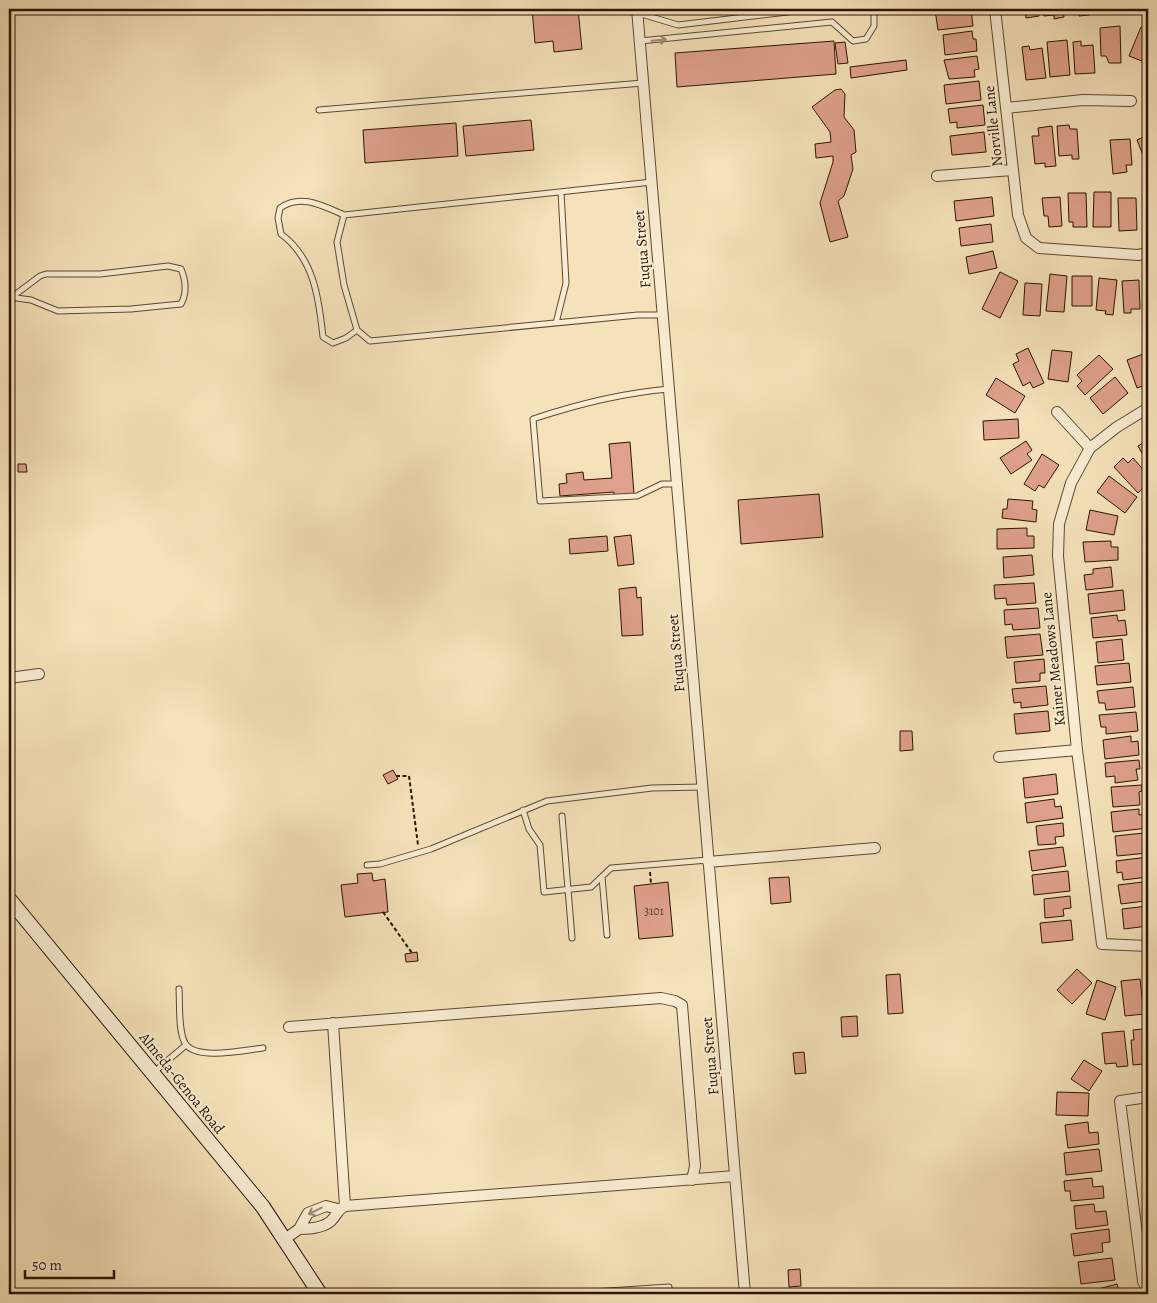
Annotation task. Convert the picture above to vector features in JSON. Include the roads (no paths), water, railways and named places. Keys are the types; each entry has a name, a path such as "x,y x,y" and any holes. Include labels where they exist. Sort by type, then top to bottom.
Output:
{"main road":[{"name":"Almeda-Genoa Road","path":"9,899 263,1207 320,1294"}],"street":[{"name":"Norville Lane","path":"995,9 1018,215 1026,238 1039,248 1138,255 1148,252"},
{"name":"Fuqua Street","path":"638,11 745,1294"},
{"path":"1006,108 1083,100 1131,101"},
{"path":"937,176 1012,170"},
{"name":"Kainer Meadows Lane","path":"1148,408 1117,427 1090,448 1071,483 1059,524 1058,556 1077,750 1102,944 1148,946"},
{"path":"1057,412 1090,448"},
{"path":"9,678 39,674"},
{"path":"999,757 1077,750"},
{"path":"708,861 875,848"},
{"path":"289,1027 661,998 674,1001 682,1006 695,1166 692,1180"},
{"path":"299,1229 316,1228 331,1221 342,1208 333,1023"},
{"path":"1148,1097 1120,1101 1143,1281 1148,1293"},
{"path":"285,1239 299,1229 308,1214 326,1206 342,1208 735,1176"}],"lane":[{"path":"638,11 678,25 813,9"},
{"path":"640,42 832,22 853,41 866,39 874,26 874,9"},
{"path":"319,110 644,83"},
{"path":"357,330 346,338 334,343 323,337 320,309 306,261 295,244 281,234 278,218 280,208 288,202 308,200 344,215 652,182"},
{"path":"556,323 566,283 561,192"},
{"path":"344,215 337,242 344,285 357,330 370,341 638,315 663,315"},
{"path":"168,266 180,269 185,287 185,296 181,304 132,309 58,311 31,300 10,297 40,276 46,274 100,274 168,266"},
{"path":"669,389 625,394 574,406 533,419 540,501 637,496 662,484 677,484"},
{"path":"367,865 380,864 431,849 547,801 652,788 702,787"},
{"path":"524,810 529,829 540,845 544,892 591,887 611,868 708,861"},
{"path":"562,816 572,938"},
{"path":"602,876 607,935"},
{"path":"179,989 182,1037 186,1045 193,1052 202,1053 263,1048"},
{"path":"153,1073 186,1045"},
{"path":"563,1294 670,1287 670,1294"}]}
